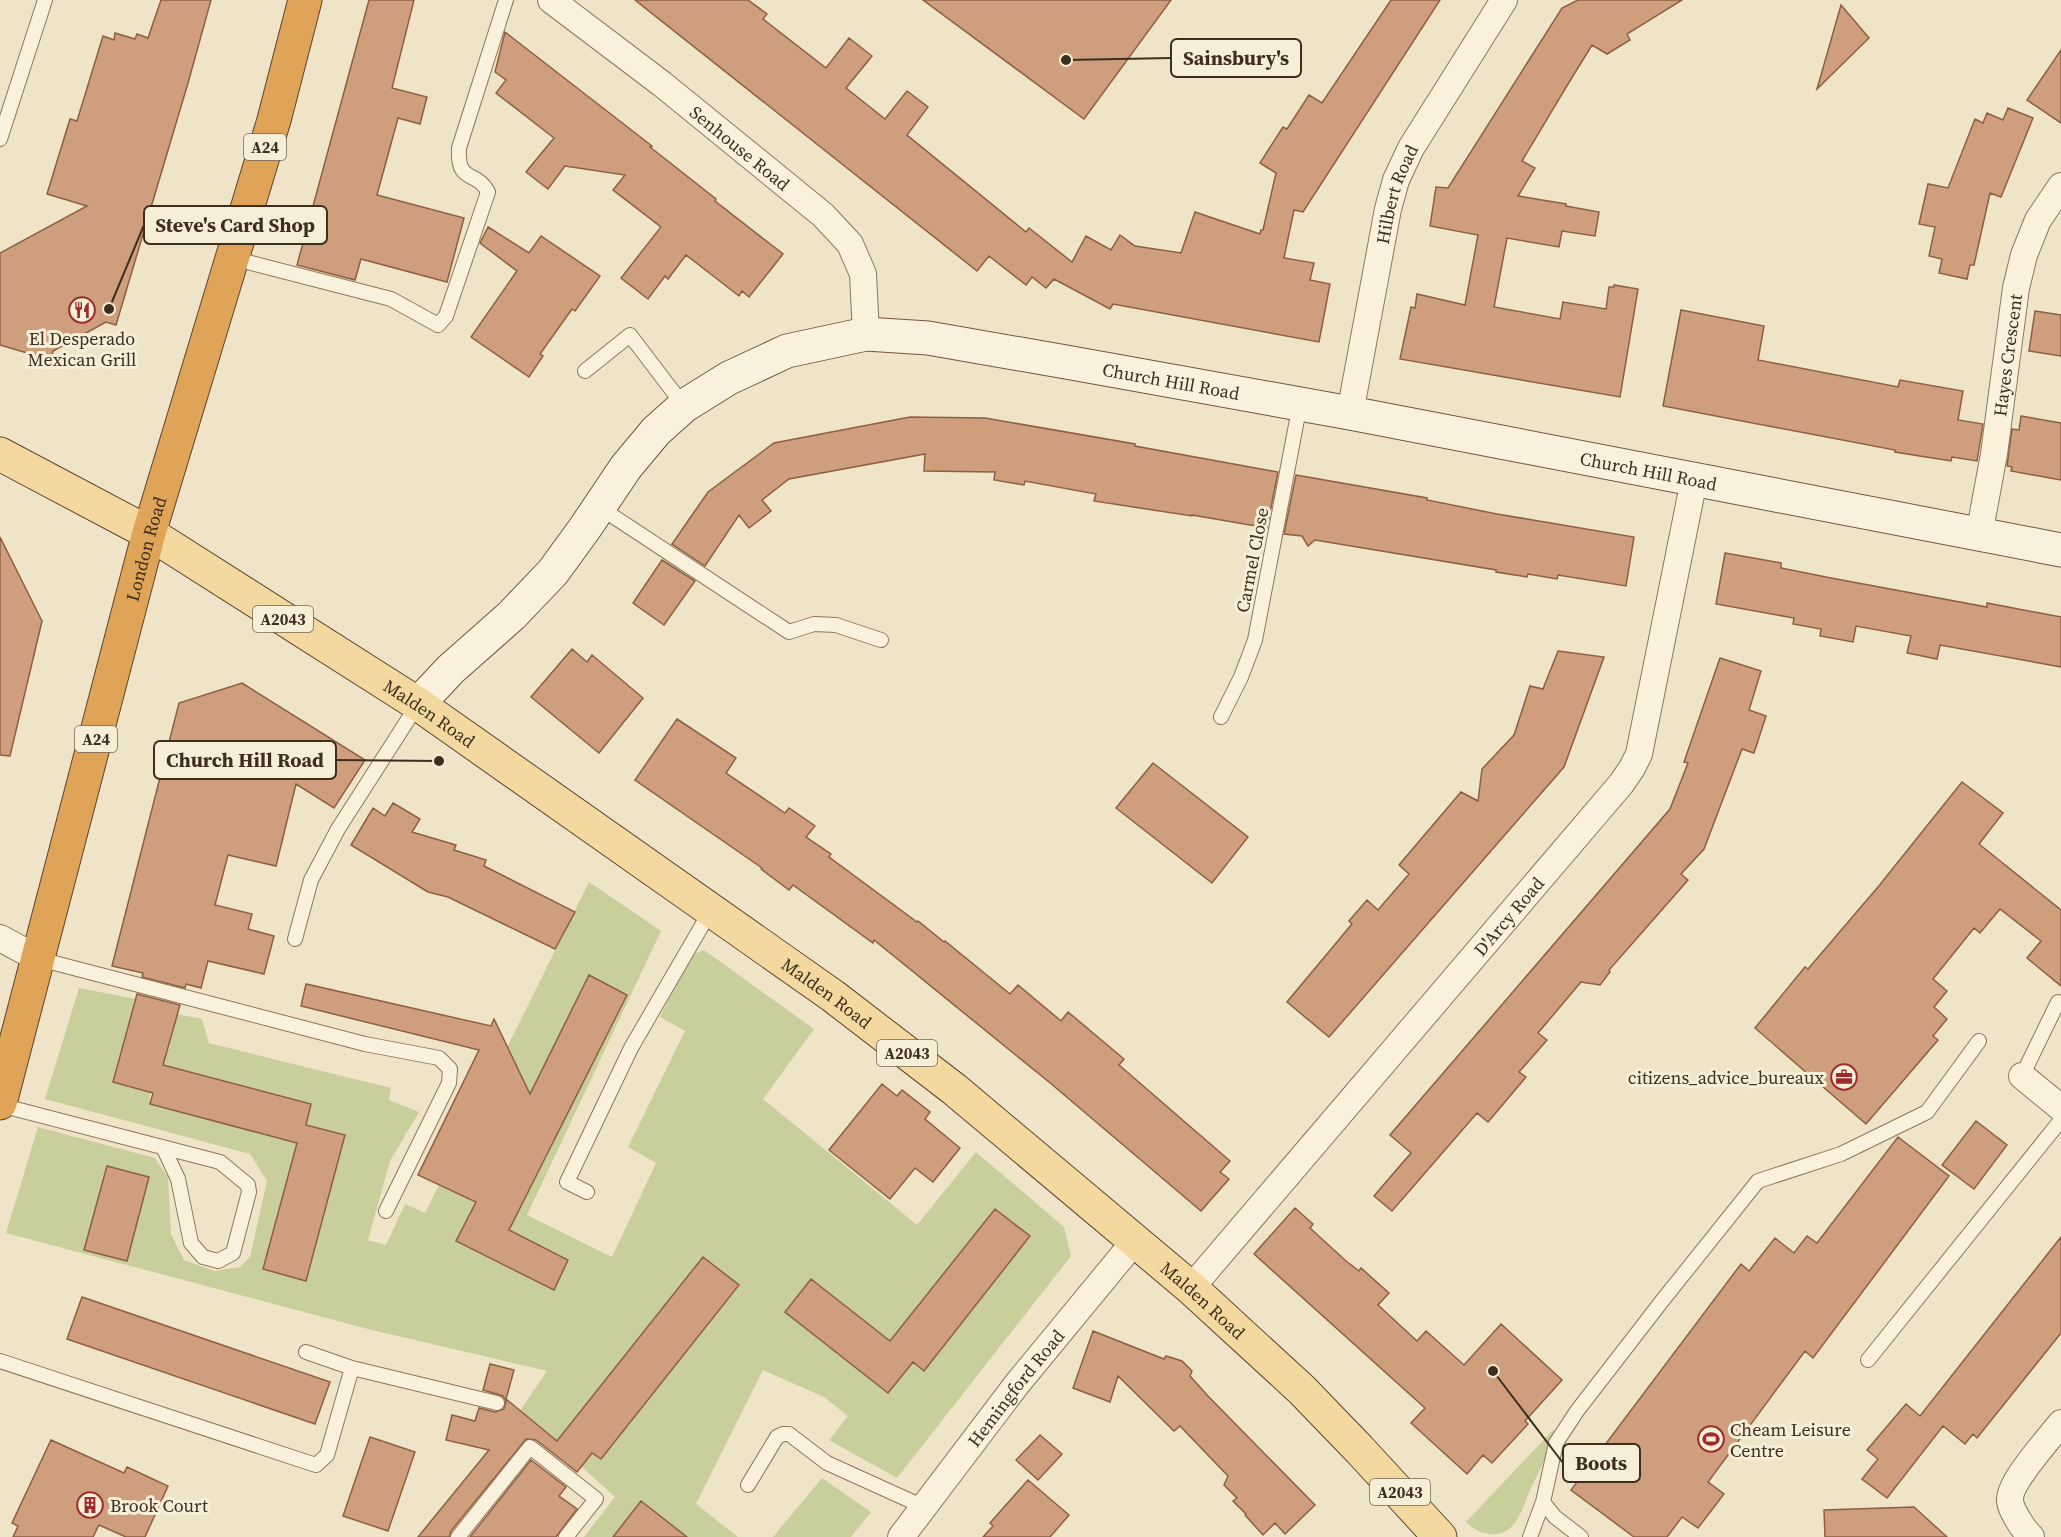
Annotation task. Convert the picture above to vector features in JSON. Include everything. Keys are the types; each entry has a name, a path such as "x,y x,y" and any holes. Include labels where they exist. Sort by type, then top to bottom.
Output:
{"highway":[{"name":"London Road","path":"0,1104 149,533 274,120 305,0"}],"main road":[{"name":"A2043","path":"0,454 149,533"},
{"name":"Malden Road","path":"149,533 418,704 833,996 954,1089 1191,1288 1302,1390 1440,1537"}],"street":[{"name":"Senhouse Road","path":"551,0 662,84 823,215 850,244 863,274 866,334"},
{"name":"Hilbert Road","path":"1350,413 1388,209 1396,180 1411,148 1504,0"},
{"name":"Hayes Crescent","path":"1979,535 1994,454 2016,288 2024,255 2038,220 2061,186"},
{"name":"Church Hill Road","path":"418,704 451,669 512,615 553,572 634,458 656,432 684,406 729,378 787,351 866,334 927,338 974,345 1350,413 2061,550"},
{"name":"D'Arcy Road","path":"1191,1288 1621,784 1632,768 1639,754 1694,480"},
{"path":"0,938 39,959"},
{"path":"2022,1076 2061,1108"},
{"name":"Hemingford Road","path":"901,1537 1017,1384 1134,1242"},
{"path":"2031,1537 2023,1530 2010,1501 2015,1481 2061,1423"}],"lane":[{"path":"0,139 45,0"},
{"path":"232,258 391,299 438,325 446,316 489,192 485,186 462,172 458,161 459,148 506,0"},
{"path":"585,371 630,335 684,406"},
{"name":"Carmel Close","path":"1221,717 1255,640 1300,404"},
{"path":"599,507 789,632 814,624 836,625 881,639"},
{"path":"295,939 311,880 333,840 418,704"},
{"path":"587,1192 567,1182 631,1048 711,910"},
{"path":"39,959 365,1044 439,1058 450,1069 449,1083 386,1211"},
{"path":"2022,1076 2058,1002"},
{"path":"1530,1537 1543,1502 1556,1443 1577,1411 1758,1181 1841,1154 1927,1112 1978,1041"},
{"path":"0,1104 220,1162 248,1185 249,1192 233,1253 218,1261 203,1257 191,1243 178,1179 163,1147"},
{"path":"1868,1360 2061,1120"},
{"path":"306,1352 352,1368 498,1403"},
{"path":"0,1361 316,1465 327,1455 352,1368"},
{"path":"747,1485 777,1437 789,1434 827,1463 924,1507"},
{"path":"458,1537 530,1447 596,1499 566,1537"},
{"path":"1543,1502 1556,1517 1581,1537"}],"green space":[{"path":"589,882 661,931 527,1215 612,1257 656,1163 628,1147 685,1031 660,1017 689,956 704,950 814,1029 763,1099 917,1225 976,1152 1064,1227 1071,1256 897,1478 829,1440 848,1416 824,1397 763,1370 696,1504 738,1537 584,1537 615,1497 520,1411 547,1371 368,1329 6,1233 38,1127 155,1158 168,1177 171,1234 184,1260 214,1271 240,1267 250,1257 267,1181 250,1154 45,1099 79,988 136,999 150,1104 297,1143 264,1269 306,1280 345,1136 306,1125 311,1104 163,1065 177,1014 202,1019 209,1043 391,1088 389,1100 419,1112 390,1161 368,1240 386,1245 405,1204 425,1213"},
{"path":"1553,1430 1557,1436 1513,1525 1499,1534 1490,1534 1477,1530 1466,1522"},
{"path":"822,1478 871,1512 851,1537 773,1537"}],"building":[{"path":"161,0 211,0 116,325 106,322 53,351 51,360 0,345 0,253 87,206 47,194 70,119 77,121 103,36 114,40 115,33 135,39 137,34 148,38"},
{"path":"369,0 414,0 392,88 427,97 420,124 398,118 377,195 464,218 447,282 361,259 355,280 297,265"},
{"path":"635,0 748,0 767,14 763,19 826,68 849,38 872,56 846,88 885,119 907,91 928,107 907,135 1026,232 1029,228 1072,262 1086,236 1111,250 1120,235 1135,246 1181,253 1195,212 1260,234 1263,230 1276,173 1260,163 1283,127 1287,129 1309,95 1322,103 1391,0 1440,0 1303,212 1294,210 1284,258 1314,263 1310,280 1330,284 1319,342 1113,304 1110,309 1054,279 1046,288 1032,277 1026,285 989,256 977,271"},
{"path":"923,0 1171,0 1084,119"},
{"path":"1578,0 1682,0 1627,34 1630,40 1607,54 1592,45 1568,84 1522,161 1535,168 1518,196 1599,212 1595,236 1562,231 1559,247 1507,238 1494,307 1560,319 1563,302 1606,309 1609,287 1614,287 1614,285 1638,289 1620,397 1400,359 1411,307 1415,308 1417,294 1465,305 1478,235 1430,226 1436,187 1448,188 1562,8"},
{"path":"1841,5 1869,38 1817,89"},
{"path":"505,32 652,146 650,147 716,199 715,201 783,254 749,297 742,291 739,296 686,255 668,279 665,276 648,299 621,278 661,227 613,190 625,175 565,166 548,189 526,172 554,138 496,93 506,80 495,72"},
{"path":"2061,50 2061,123 2027,100"},
{"path":"2008,108 2033,118 2001,197 1990,193 1974,265 1970,265 1967,279 1939,273 1942,259 1929,256 1935,227 1919,224 1928,184 1948,188 1975,119 1983,123 1987,113 2003,120"},
{"path":"488,227 529,253 541,236 600,276 575,311 572,309 540,354 543,356 529,377 471,337 517,271 480,243"},
{"path":"1681,310 1764,326 1758,360 1898,387 1900,380 1963,391 1958,420 1983,424 1977,461 1952,457 1951,461 1895,452 1895,450 1663,406"},
{"path":"2035,311 2061,315 2061,356 2029,351"},
{"path":"2021,416 2061,423 2061,480 2011,471 2012,467 2007,466 2012,429 2019,430"},
{"path":"910,417 985,418 1278,472 1267,528 1094,501 1096,494 1025,481 1024,485 994,480 995,472 924,471 925,454 789,479 762,500 771,511 749,528 739,515 705,566 672,544 708,492 774,443"},
{"path":"1296,475 1427,498 1427,500 1497,514 1634,537 1626,586 1558,575 1557,579 1528,574 1527,577 1315,540 1308,546 1302,536 1284,534"},
{"path":"0,537 42,621 10,756 0,755"},
{"path":"1725,553 1781,563 1781,568 1831,578 1987,607 1987,603 2061,617 2061,667 1940,645 1937,659 1907,653 1911,636 1856,626 1853,642 1820,636 1821,629 1793,624 1794,618 1716,604"},
{"path":"662,560 695,581 664,625 633,603"},
{"path":"572,649 587,662 592,655 643,698 599,753 531,697"},
{"path":"1558,651 1604,657 1564,767 1329,1037 1287,1002 1352,924 1349,921 1367,900 1378,910 1409,874 1399,865 1461,792 1478,801 1482,769 1514,735 1530,686 1543,689"},
{"path":"1720,658 1761,671 1749,710 1766,716 1754,753 1742,749 1704,849 1681,874 1688,880 1609,970 1610,972 1600,985 1581,982 1538,1033 1547,1040 1519,1072 1526,1077 1488,1122 1477,1113 1392,1211 1374,1196 1411,1153 1390,1135 1670,809 1688,763 1684,762"},
{"path":"242,683 365,760 334,808 296,784 276,866 228,855 215,905 252,914 248,929 274,936 264,974 208,961 201,988 186,984 185,988 142,977 143,973 112,966 179,703"},
{"path":"677,719 736,758 726,773 785,813 789,808 815,826 806,837 831,854 829,857 945,941 1010,994 1018,985 1061,1021 1068,1012 1124,1059 1119,1065 1230,1161 1220,1172 1229,1179 1201,1211 1049,1082 874,940 873,943 793,885 789,890 762,868 635,780"},
{"path":"1153,763 1248,837 1212,883 1116,808"},
{"path":"1962,782 2003,813 1979,844 2061,910 2061,986 2027,958 2041,941 2000,909 1980,933 1974,928 1933,979 1947,991 1934,1007 1947,1019 1933,1036 1938,1040 1866,1124 1755,1028 1805,967 1808,969 1878,887"},
{"path":"393,803 420,819 412,832 456,845 454,850 486,860 484,866 575,912 555,949 448,897 428,892 351,845 373,808 385,816"},
{"path":"589,975 627,995 509,1230 568,1260 554,1290 456,1241 476,1202 418,1175 479,1050 301,1006 306,984 491,1026 494,1019 530,1094"},
{"path":"137,994 180,1005 163,1065 311,1104 306,1125 345,1135 306,1281 263,1269 297,1143 150,1104 153,1093 113,1082"},
{"path":"882,1084 897,1096 902,1090 930,1112 925,1119 960,1148 933,1182 915,1168 890,1199 829,1150"},
{"path":"1976,1121 2007,1145 1974,1189 1942,1165"},
{"name":"Cheam Leisure Centre","path":"1898,1137 1949,1176 1813,1358 1805,1351 1708,1482 1724,1494 1698,1528 1682,1517 1667,1537 1634,1537 1571,1490 1741,1264 1749,1271 1775,1238 1794,1253 1807,1236 1817,1243"},
{"path":"107,1166 149,1177 127,1261 84,1250"},
{"path":"1295,1208 1313,1224 1310,1228 1346,1261 1359,1271 1361,1268 1389,1293 1378,1305 1417,1341 1426,1331 1464,1365 1501,1324 1562,1380 1525,1421 1528,1424 1492,1463 1483,1455 1467,1474 1411,1423 1425,1408 1254,1254"},
{"path":"995,1209 1030,1236 924,1371 913,1362 888,1393 785,1312 811,1279 890,1341"},
{"path":"2061,1237 2061,1333 1977,1438 1973,1434 1965,1444 1943,1426 1887,1498 1862,1479 1878,1459 1867,1450 1906,1404 1920,1416"},
{"path":"703,1257 739,1285 601,1459 592,1453 577,1472 536,1440 526,1439 451,1531 449,1537 418,1537 489,1450 446,1440 452,1415 475,1421 479,1408 495,1412 504,1409 506,1401 503,1396 483,1390 490,1364 514,1370 506,1399 557,1441"},
{"path":"82,1297 330,1382 315,1424 67,1339"},
{"path":"1093,1331 1164,1359 1166,1356 1182,1361 1192,1371 1190,1376 1208,1396 1315,1505 1285,1534 1275,1523 1263,1535 1233,1501 1237,1498 1224,1485 1228,1476 1180,1426 1174,1431 1118,1376 1110,1402 1073,1388"},
{"path":"1040,1435 1062,1454 1038,1480 1016,1460"},
{"path":"370,1437 415,1452 388,1531 343,1516"},
{"name":"Brook Court","path":"51,1440 124,1473 127,1467 168,1486 145,1537 126,1537 99,1525 93,1537 13,1537 18,1526 12,1523"},
{"path":"531,1460 566,1487 559,1496 577,1509 556,1537 470,1537"},
{"path":"1028,1480 1069,1515 1050,1537 983,1537 993,1526 990,1523"},
{"path":"641,1501 687,1537 613,1537"},
{"path":"1914,1507 1947,1537 1825,1537 1824,1510"}],"place":[{"name":"Sainsbury's","path":"1066,60"},
{"name":"Steve's Card Shop","path":"109,309"},
{"name":"El Desperado Mexican Grill","path":"82,310"},
{"name":"Church Hill Road","path":"439,761"},
{"name":"citizens_advice_bureaux","path":"1844,1077"},
{"name":"Boots","path":"1493,1371"},
{"name":"Cheam Leisure Centre","path":"1711,1439"},
{"name":"Brook Court","path":"90,1505"}]}
